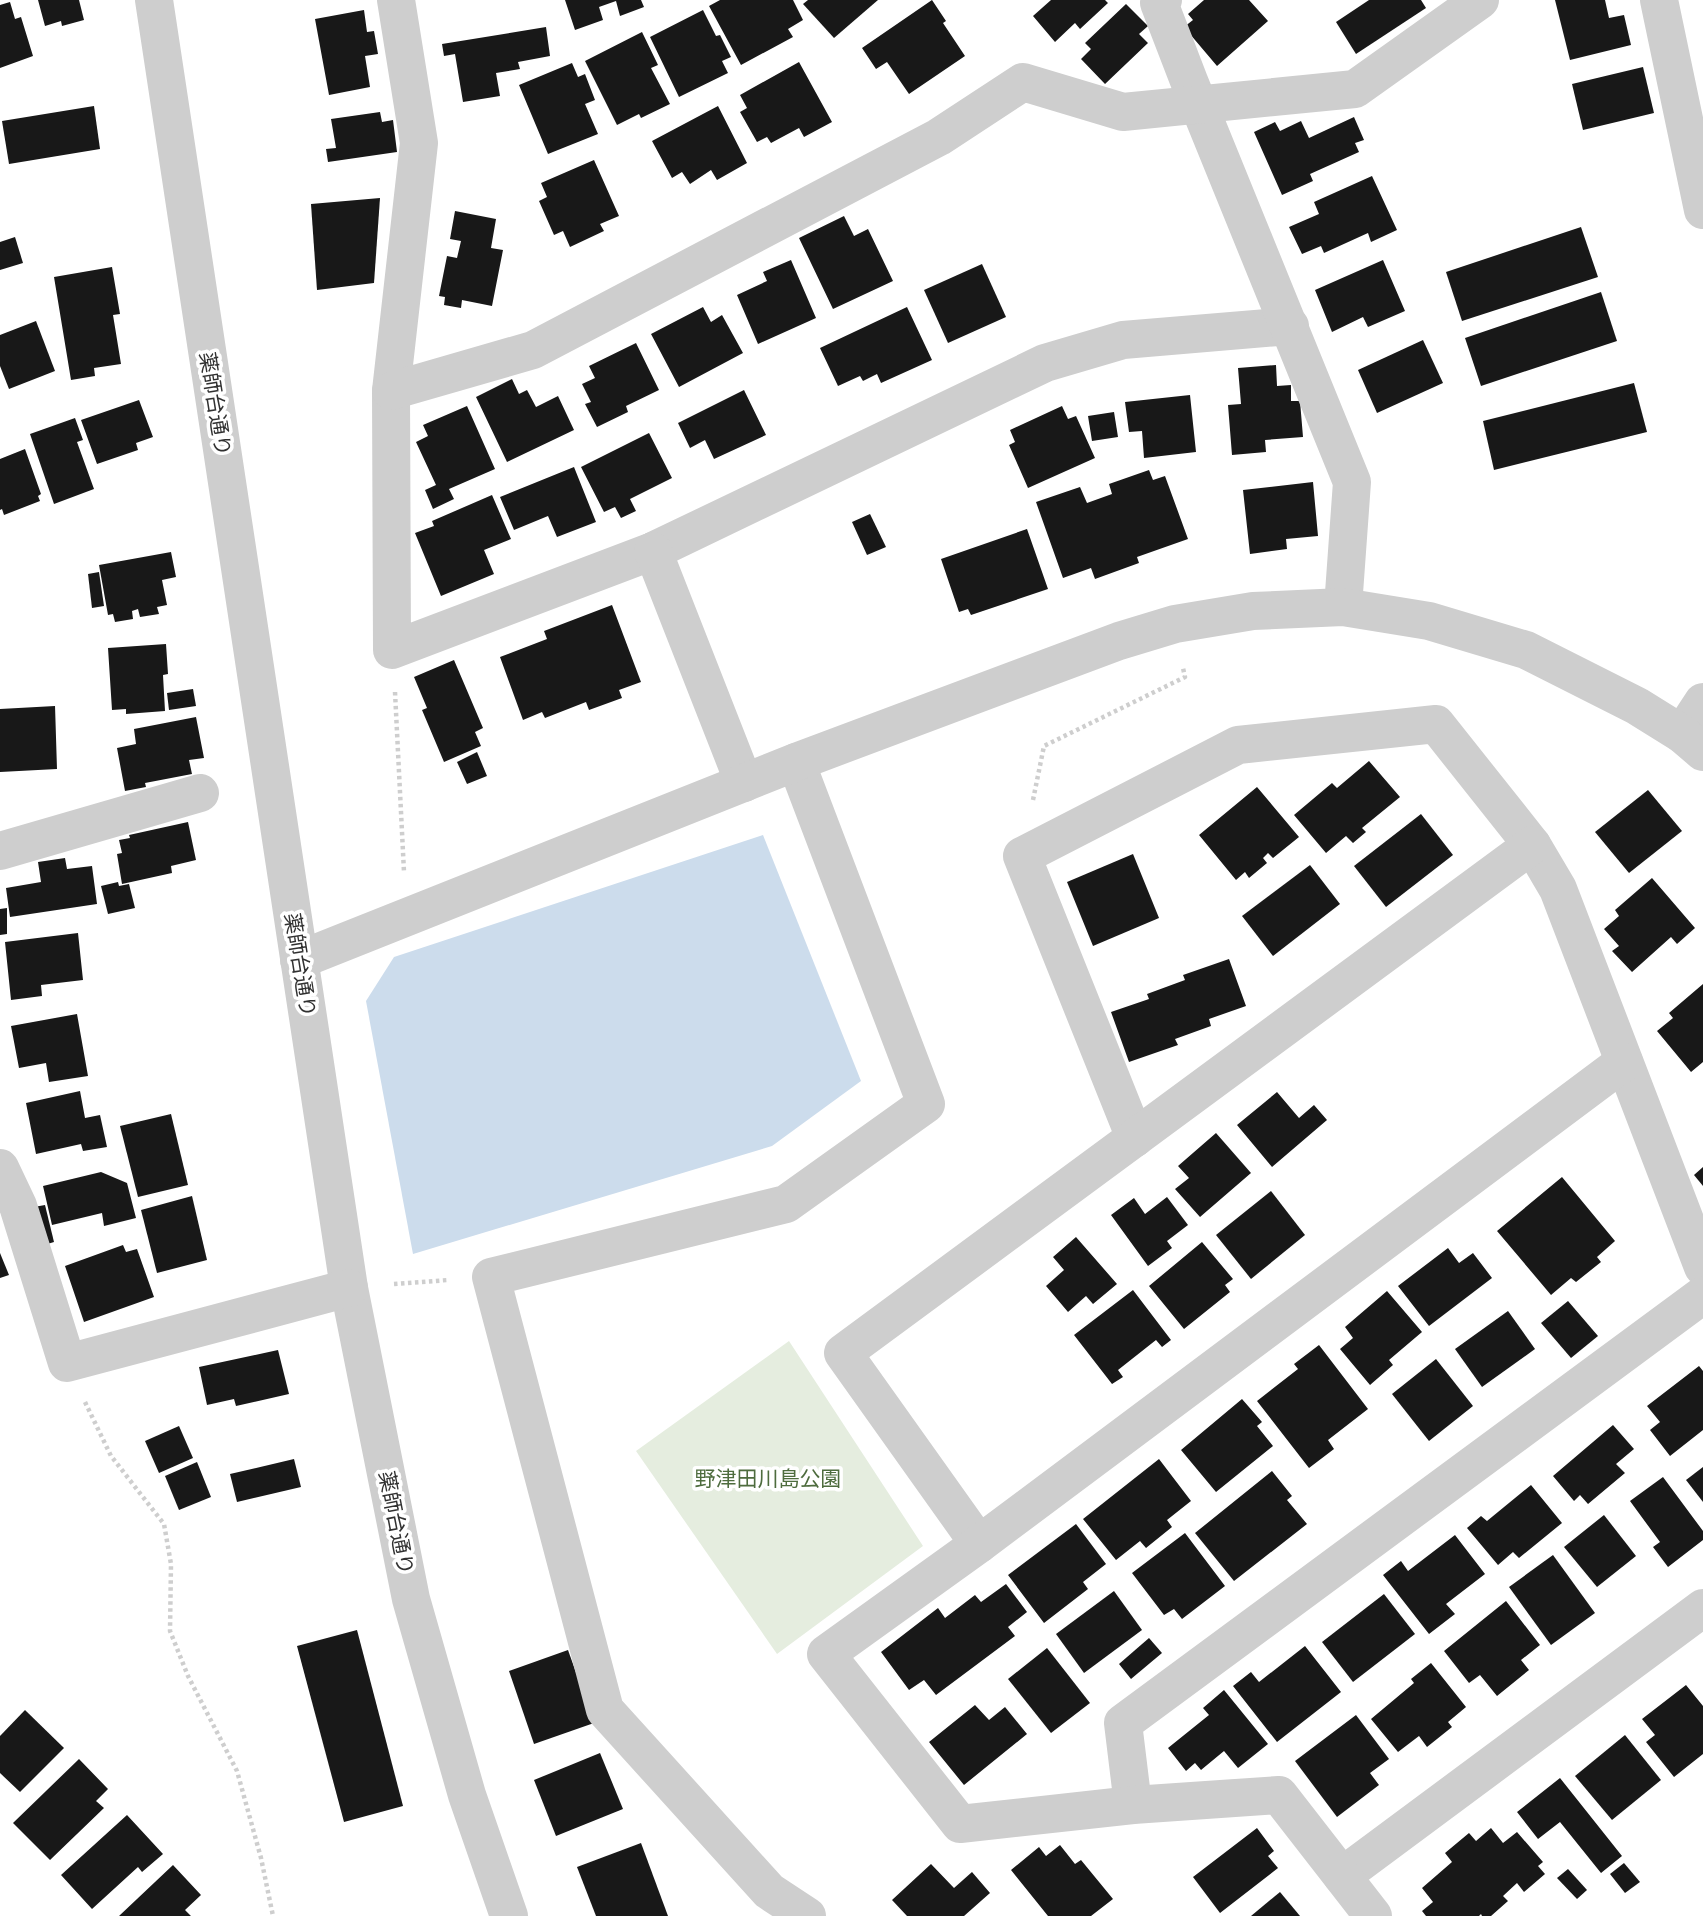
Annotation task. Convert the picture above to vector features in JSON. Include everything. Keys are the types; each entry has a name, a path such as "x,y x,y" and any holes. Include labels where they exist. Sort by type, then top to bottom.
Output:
{"street":[{"name":"薬師台通り","path":"154,0 349,1288 411,1599 467,1795 509,1916"},
{"path":"396,0 419,143 391,391 392,650 653,551 1045,363 1123,340 1290,326"},
{"path":"1163,0 1159,3 1199,106 1352,482 1343,607"},
{"path":"391,391 533,351 939,137 1023,82 1123,112 1355,89 1480,0"},
{"path":"1659,0 1703,210"},
{"path":"653,551 744,783"},
{"path":"299,960 796,762 1119,641 1175,624 1253,611 1343,607 1429,621 1526,650 1637,706 1692,743 1703,702"},
{"path":"1135,1138 1022,856 1238,745 1436,724 1532,845 1558,889 1703,1267"},
{"path":"796,762 926,1104 786,1204 491,1277 605,1710 769,1891 807,1916"},
{"path":"0,851 200,793"},
{"path":"979,1544 843,1353 1532,845"},
{"path":"1373,1916 1279,1795 1133,1805 960,1824 826,1654 979,1544 1624,1062"},
{"path":"0,1168 19,1206 67,1363 349,1288"},
{"path":"1133,1805 1123,1723 1703,1294"},
{"path":"1342,1876 1703,1608"}],"path":[{"path":"392,650 406,918"},
{"path":"1044,746 1185,677"},
{"path":"349,1288 491,1277"},
{"path":"67,1363 111,1456 164,1524 171,1564 170,1631 188,1676 237,1770 261,1858 273,1916"}],"green space":[{"name":"野津田川島公園","path":"789,1341 923,1546 777,1654 636,1451"}],"water":[{"path":"763,835 861,1081 772,1146 413,1254 366,1001 394,957"}],"building":[{"path":"38,0 79,0 84,20 62,26 61,21 45,26"},
{"path":"565,0 641,0 644,7 620,16 616,1 599,7 603,20 575,30"},
{"path":"720,0 793,0 803,20 788,29 793,37 741,65 709,6"},
{"path":"808,0 878,0 834,38 803,4"},
{"path":"932,0 946,21 943,23 965,56 909,94 887,62 876,69 862,48"},
{"path":"1051,0 1105,0 1108,3 1080,29 1075,23 1055,42 1033,16"},
{"path":"1204,0 1249,0 1268,21 1217,66 1184,27 1193,20 1188,14"},
{"path":"1369,0 1421,0 1426,8 1356,54 1336,22"},
{"path":"1555,0 1605,0 1609,18 1624,15 1631,45 1570,60"},
{"path":"10,2 15,19 21,17 33,56 0,68 0,5"},
{"path":"1126,4 1148,26 1139,34 1148,43 1105,84 1081,59 1091,49 1085,43"},
{"path":"364,10 367,32 374,31 378,54 365,56 370,87 329,95 315,19"},
{"path":"703,10 716,36 720,35 731,57 722,61 728,73 679,97 650,37"},
{"path":"546,27 550,56 518,62 520,69 496,73 500,96 463,102 455,54 444,56 442,44"},
{"path":"642,32 658,65 651,68 670,104 641,118 639,114 617,125 585,61"},
{"path":"799,62 832,122 804,137 799,128 771,143 767,137 757,142 740,112 747,108 740,95"},
{"path":"572,63 578,77 585,74 595,100 585,104 598,134 548,154 519,85"},
{"path":"1643,67 1654,113 1583,130 1572,84"},
{"path":"94,106 100,149 9,164 2,121"},
{"path":"718,106 747,163 717,180 711,170 690,184 682,172 672,178 652,141"},
{"path":"380,112 382,122 393,120 397,152 328,162 326,149 336,148 331,119"},
{"path":"1354,117 1364,140 1355,143 1359,152 1310,174 1313,181 1282,195 1254,132 1275,122 1280,131 1301,121 1309,138"},
{"path":"594,160 619,216 600,224 604,231 570,247 563,231 554,235 539,201 547,197 541,183"},
{"path":"1372,176 1397,230 1371,242 1368,233 1324,253 1321,246 1302,254 1289,227 1319,214 1314,202"},
{"path":"380,198 374,283 317,290 311,204"},
{"path":"455,211 496,219 491,248 503,250 492,306 462,300 461,308 444,305 445,297 439,296 447,256 457,258 461,241 450,239"},
{"path":"844,216 854,236 868,229 893,281 833,309 799,238"},
{"path":"1581,227 1598,277 1462,321 1446,272"},
{"path":"15,237 23,263 0,270 0,242"},
{"path":"791,260 816,318 758,344 737,295 767,281 763,272"},
{"path":"1383,260 1405,311 1368,327 1363,317 1332,332 1315,290"},
{"path":"982,264 1006,317 948,343 924,290"},
{"path":"112,267 120,314 113,315 121,364 94,368 95,376 71,380 54,277"},
{"path":"1601,292 1617,341 1481,386 1465,338"},
{"path":"703,307 711,322 722,315 743,353 679,387 651,334"},
{"path":"907,307 932,360 881,383 877,374 863,381 860,376 838,386 820,348"},
{"path":"36,321 55,371 9,389 0,366 0,335"},
{"path":"1423,340 1443,383 1377,413 1358,370"},
{"path":"636,343 659,390 626,406 628,412 597,427 585,404 591,402 582,384 595,378 589,366"},
{"path":"1276,365 1277,386 1291,385 1291,401 1300,401 1303,437 1265,440 1266,452 1232,455 1228,405 1241,404 1238,368"},
{"path":"512,379 519,394 527,390 536,407 558,396 574,430 507,462 476,397"},
{"path":"1634,383 1647,432 1494,470 1483,421"},
{"path":"744,390 766,435 714,459 705,440 690,448 678,423"},
{"path":"1190,395 1196,452 1144,458 1142,431 1129,432 1125,402"},
{"path":"139,400 153,437 136,443 138,450 97,464 81,420"},
{"path":"467,406 495,469 449,489 454,499 433,509 425,490 436,485 416,442 428,436 423,425"},
{"path":"1062,406 1068,419 1076,416 1095,458 1028,488 1009,445 1015,442 1010,430"},
{"path":"1114,412 1118,437 1092,441 1088,416"},
{"path":"75,418 83,440 77,442 94,489 54,504 30,434"},
{"path":"649,433 672,478 630,499 636,511 621,518 615,507 604,512 581,467"},
{"path":"25,449 41,494 38,496 40,501 4,515 2,509 0,510 0,459"},
{"path":"574,467 596,522 557,537 548,516 514,530 500,497"},
{"path":"1149,470 1153,480 1165,476 1188,539 1137,557 1139,563 1095,579 1091,568 1063,578 1036,502 1080,487 1087,503 1112,494 1109,484"},
{"path":"1313,482 1318,536 1286,539 1287,549 1250,554 1243,490"},
{"path":"492,495 511,539 484,550 494,574 441,596 415,533 434,526 432,521"},
{"path":"870,514 886,547 867,555 852,522"},
{"path":"1027,529 1048,589 971,615 968,609 959,612 941,559"},
{"path":"171,552 176,577 162,580 167,605 157,607 159,614 140,617 138,609 132,611 133,619 115,622 113,614 108,615 99,565"},
{"path":"99,572 104,606 92,608 88,574"},
{"path":"612,605 641,682 619,690 622,698 589,710 586,702 545,718 542,712 523,720 500,657 547,639 544,631"},
{"path":"166,644 168,674 163,675 165,711 126,714 126,709 112,710 108,648"},
{"path":"454,660 483,728 475,732 481,746 444,762 422,710 427,708 414,677"},
{"path":"193,689 196,706 169,710 167,693"},
{"path":"55,706 57,769 0,772 0,709"},
{"path":"196,717 204,758 189,760 192,774 145,783 146,787 125,791 117,748 136,744 134,729"},
{"path":"477,752 487,776 467,784 457,762"},
{"path":"1369,761 1400,797 1362,828 1366,832 1353,843 1346,836 1326,853 1294,815 1332,783 1337,788"},
{"path":"1257,787 1299,837 1273,858 1268,853 1263,858 1267,863 1249,878 1245,872 1236,880 1199,835"},
{"path":"1648,790 1682,831 1629,873 1595,832"},
{"path":"1421,814 1453,855 1386,907 1354,866"},
{"path":"188,822 196,860 171,866 172,873 122,884 117,854 122,853 119,840 130,838 129,835"},
{"path":"1133,854 1159,918 1093,946 1067,882"},
{"path":"65,858 67,869 92,866 97,904 10,917 6,888 41,882 38,862"},
{"path":"1310,865 1340,904 1273,956 1242,916"},
{"path":"1652,878 1695,928 1677,944 1671,937 1632,972 1612,951 1619,946 1604,929 1619,916 1615,910"},
{"path":"118,882 119,886 129,884 135,908 108,914 101,886"},
{"path":"7,908 7,934 0,935 0,909"},
{"path":"78,933 83,980 41,985 42,996 11,1000 5,942"},
{"path":"1229,959 1246,1006 1209,1019 1211,1026 1175,1039 1178,1045 1129,1062 1111,1012 1149,999 1147,994 1185,980 1183,975"},
{"path":"1703,984 1703,1062 1691,1072 1657,1031 1673,1018 1669,1013"},
{"path":"77,1014 88,1076 49,1082 46,1063 19,1068 11,1026"},
{"path":"80,1091 85,1118 100,1115 107,1147 83,1151 81,1144 36,1154 26,1103"},
{"path":"1277,1092 1299,1118 1314,1105 1327,1120 1272,1167 1237,1125"},
{"path":"171,1114 188,1185 138,1197 120,1126"},
{"path":"1216,1133 1251,1173 1200,1217 1175,1189 1189,1178 1178,1166"},
{"path":"1703,1167 1703,1186 1694,1175"},
{"path":"101,1172 127,1183 136,1218 104,1226 102,1213 52,1225 43,1186"},
{"path":"1562,1177 1615,1241 1597,1257 1601,1262 1576,1282 1571,1278 1551,1295 1497,1231"},
{"path":"1271,1191 1305,1235 1251,1279 1216,1235"},
{"path":"192,1196 207,1260 157,1273 141,1210"},
{"path":"1167,1197 1188,1225 1167,1241 1172,1248 1148,1266 1111,1215 1134,1198 1145,1214"},
{"path":"45,1205 54,1242 44,1245 34,1207"},
{"path":"1076,1237 1117,1284 1093,1304 1086,1296 1068,1312 1046,1286 1064,1270 1053,1257"},
{"path":"1202,1242 1233,1279 1225,1285 1230,1292 1184,1329 1149,1286"},
{"path":"123,1245 126,1252 137,1249 154,1297 84,1322 65,1266"},
{"path":"1448,1248 1459,1263 1473,1253 1492,1278 1429,1326 1398,1286"},
{"path":"0,1253 9,1275 0,1278"},
{"path":"1133,1290 1171,1340 1162,1347 1156,1340 1118,1370 1123,1377 1112,1384 1074,1335"},
{"path":"1387,1291 1422,1332 1389,1360 1393,1365 1370,1385 1340,1349 1353,1338 1345,1327"},
{"path":"1568,1301 1598,1336 1571,1358 1541,1323"},
{"path":"1508,1311 1535,1349 1482,1387 1455,1349"},
{"path":"1319,1345 1368,1409 1328,1440 1334,1449 1309,1468 1257,1401 1298,1369 1294,1364"},
{"path":"278,1350 289,1394 236,1406 234,1399 207,1405 199,1367"},
{"path":"1436,1359 1473,1406 1429,1441 1392,1394"},
{"path":"1699,1366 1703,1371 1703,1430 1670,1456 1650,1430 1660,1422 1647,1406"},
{"path":"1242,1399 1262,1422 1257,1426 1273,1446 1216,1492 1181,1450"},
{"path":"1613,1425 1634,1449 1616,1464 1625,1473 1588,1504 1580,1495 1574,1501 1553,1476"},
{"path":"179,1426 193,1458 159,1473 145,1441"},
{"path":"294,1459 301,1487 237,1502 230,1474"},
{"path":"1159,1459 1191,1501 1167,1520 1172,1527 1146,1548 1140,1541 1116,1560 1083,1519"},
{"path":"197,1462 211,1497 179,1510 165,1476"},
{"path":"1703,1467 1703,1502 1686,1480"},
{"path":"1272,1471 1292,1496 1287,1500 1307,1524 1234,1581 1195,1533"},
{"path":"1663,1477 1703,1531 1703,1540 1668,1567 1653,1547 1660,1542 1630,1501"},
{"path":"1531,1485 1562,1523 1519,1558 1513,1552 1498,1565 1467,1528 1481,1516 1487,1521"},
{"path":"1604,1515 1636,1556 1597,1587 1564,1547"},
{"path":"1076,1524 1106,1564 1083,1582 1088,1589 1044,1623 1008,1575"},
{"path":"1185,1533 1225,1586 1182,1619 1174,1609 1164,1615 1132,1573"},
{"path":"1455,1535 1485,1574 1446,1604 1455,1614 1429,1634 1383,1575 1401,1561 1408,1571"},
{"path":"1553,1555 1595,1613 1551,1645 1509,1587"},
{"path":"1006,1584 1027,1612 1008,1627 1015,1636 936,1695 924,1680 909,1690 881,1652 938,1608 945,1618 975,1595 981,1602"},
{"path":"1114,1591 1142,1630 1084,1673 1056,1634"},
{"path":"1384,1594 1415,1634 1353,1682 1322,1642"},
{"path":"1506,1601 1540,1645 1521,1660 1529,1670 1497,1696 1480,1675 1469,1683 1444,1651"},
{"path":"357,1630 403,1806 344,1822 297,1646"},
{"path":"1149,1638 1162,1653 1131,1679 1119,1664"},
{"path":"1305,1646 1341,1692 1277,1742 1233,1686 1251,1672 1259,1682"},
{"path":"1047,1648 1090,1703 1051,1733 1008,1679"},
{"path":"568,1650 594,1723 534,1744 509,1671"},
{"path":"1431,1663 1466,1707 1448,1722 1452,1727 1427,1747 1419,1736 1398,1752 1371,1719 1414,1683 1411,1679"},
{"path":"1686,1685 1703,1706 1703,1754 1674,1777 1646,1742 1655,1735 1642,1719"},
{"path":"1224,1690 1268,1744 1238,1768 1224,1751 1201,1770 1195,1763 1186,1771 1168,1748 1209,1715 1203,1708"},
{"path":"975,1705 989,1720 1005,1707 1027,1734 964,1785 929,1742"},
{"path":"25,1710 64,1748 20,1792 0,1773 0,1736"},
{"path":"1356,1715 1389,1759 1370,1773 1379,1785 1337,1817 1295,1761"},
{"path":"1625,1735 1661,1780 1612,1820 1575,1776"},
{"path":"600,1753 623,1809 556,1836 534,1780"},
{"path":"79,1759 108,1789 96,1801 104,1808 50,1860 13,1823"},
{"path":"1560,1778 1622,1856 1601,1873 1560,1822 1538,1839 1517,1812"},
{"path":"127,1815 163,1854 142,1872 138,1867 92,1909 61,1875"},
{"path":"1257,1828 1274,1851 1268,1856 1278,1868 1220,1913 1193,1877"},
{"path":"1491,1828 1503,1843 1517,1832 1543,1862 1538,1866 1545,1874 1524,1892 1517,1883 1503,1896 1508,1901 1491,1916 1426,1916 1422,1911 1433,1902 1422,1888 1452,1862 1445,1853 1469,1833 1476,1841"},
{"path":"641,1843 668,1916 596,1916 577,1867"},
{"path":"1060,1845 1075,1864 1081,1860 1113,1899 1091,1916 1048,1916 1011,1870 1039,1847 1046,1856"},
{"path":"1624,1863 1640,1882 1625,1893 1610,1874"},
{"path":"931,1864 954,1888 972,1872 990,1893 964,1916 907,1916 892,1900"},
{"path":"173,1865 201,1895 185,1910 191,1916 119,1916"},
{"path":"1568,1869 1587,1890 1577,1899 1557,1878"},
{"path":"1280,1892 1300,1916 1251,1916"}]}
